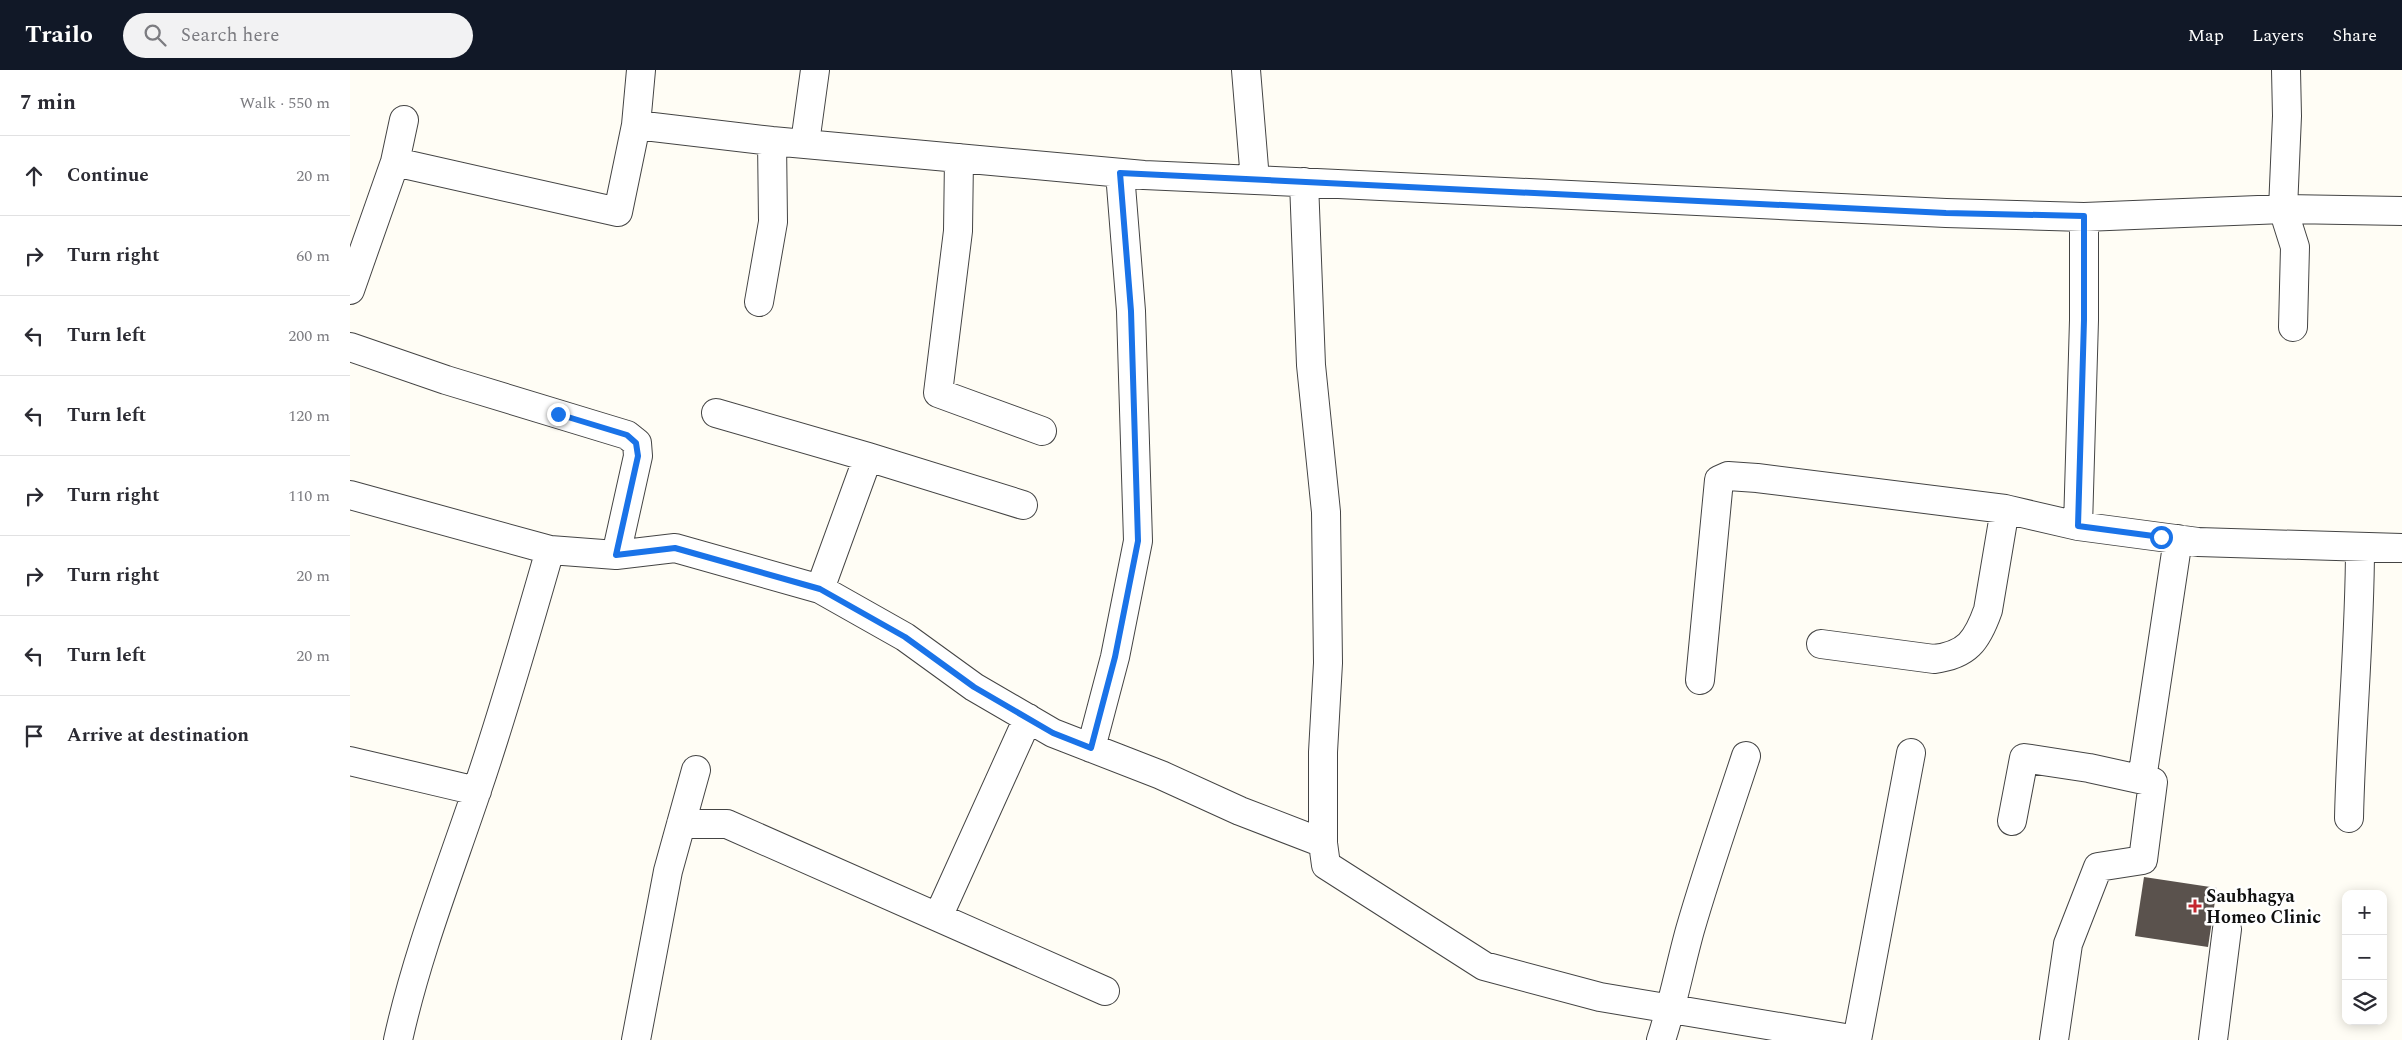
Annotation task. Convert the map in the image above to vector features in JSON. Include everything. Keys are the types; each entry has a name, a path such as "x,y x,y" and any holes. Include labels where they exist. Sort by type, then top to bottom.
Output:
{"street":[{"path":"394,162 618,212 636,125 641,70"},
{"path":"805,143 815,70"},
{"path":"1246,70 1255,180"},
{"path":"2286,70 2287,116 2283,209 2295,247 2293,327"},
{"path":"350,290 394,162 404,120"},
{"path":"636,125 772,140 1120,173 1255,180 1946,213 2084,216 2283,209 2402,211"},
{"path":"759,302 773,222 772,140"},
{"path":"959,158 958,231 938,393 1042,430"},
{"path":"1091,748 1115,657 1138,541 1131,311 1120,173"},
{"path":"1304,182 1311,365 1326,512 1328,663 1323,752 1323,842 1326,865 1484,966 1600,997 1811,1036 1857,1040 1911,753"},
{"path":"2078,526 2084,320 2084,216"},
{"path":"350,346 446,380 627,435 636,443 638,456 616,555"},
{"path":"716,414 868,457 1023,505"},
{"path":"820,589 868,457"},
{"path":"1700,680 1719,480 1728,476 2005,509 2078,526 2198,542 2402,548"},
{"path":"350,495 550,550 616,555 675,548 820,589 905,637 974,687 1053,733 1161,775 1240,811 1323,842"},
{"path":"1821,644 1934,659 1950,657 1962,652 1982,626 1988,610 2005,509"},
{"path":"2142,779 2178,539"},
{"path":"2349,818 2350,751 2360,616 2360,547"},
{"path":"398,1040 405,1009 439,896 477,791 513,678 550,550"},
{"path":"938,918 1028,718"},
{"path":"1661,1040 1672,1009 1690,932 1706,878 1746,756"},
{"path":"2012,821 2024,758 2089,768 2153,782 2143,860 2098,867 2068,944 2054,1040"},
{"path":"350,761 477,791"},
{"path":"636,1040 668,871 696,770"},
{"path":"681,824 727,824 1105,991"},
{"path":"2213,1040 2227,929"}],"building":[{"path":"2144,877 2217,888 2208,947 2135,936"}],"place":[{"name":"Saubhagya Homeo Clinic","path":"2195,906"}],"route":[{"path":"558,414 627,435 636,443 638,456 616,555 675,548 820,589 905,637 974,687 1053,733 1091,748 1115,657 1138,541 1133,430 1131,311 1120,173 1946,213 2084,216 2084,320 2078,526 2161,537"}]}
